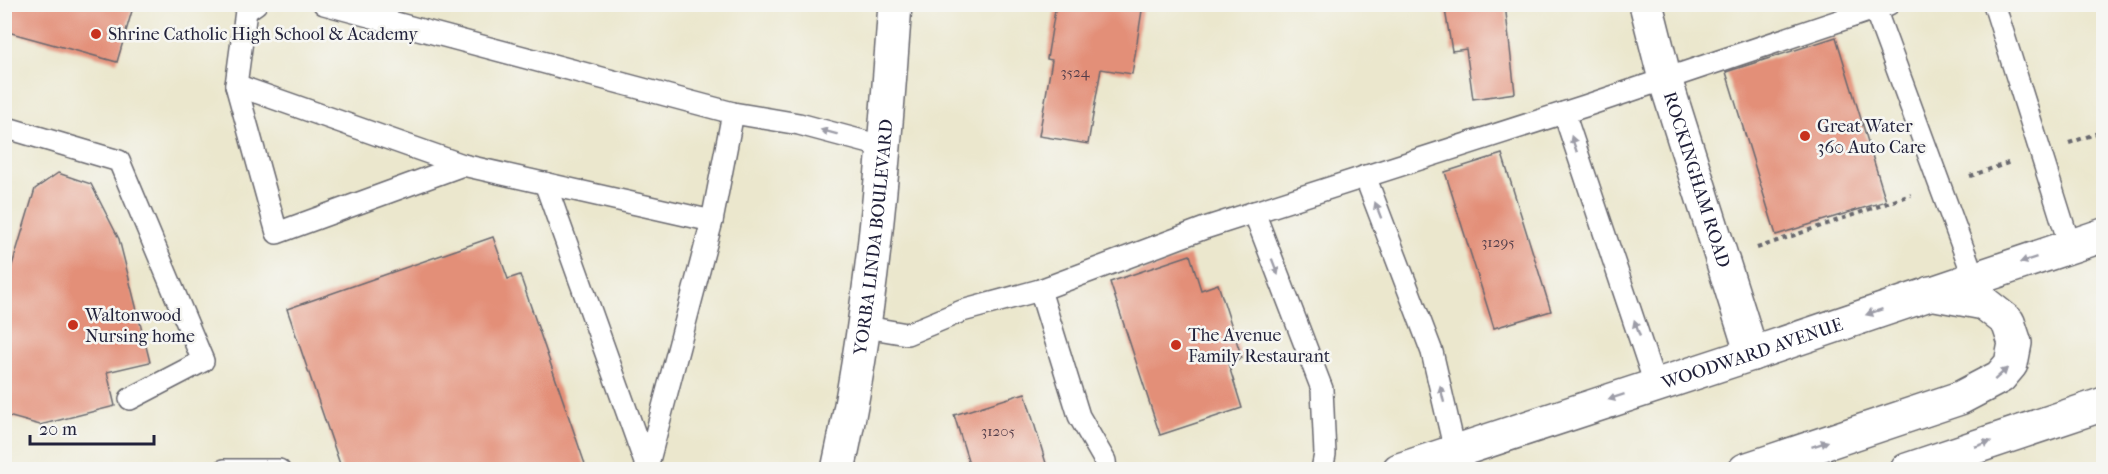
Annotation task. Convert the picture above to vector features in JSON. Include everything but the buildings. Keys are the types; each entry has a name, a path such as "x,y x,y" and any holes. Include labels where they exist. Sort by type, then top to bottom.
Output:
{"main road":[{"name":"YORBA LINDA BOULEVARD","path":"838,470 866,327 885,147 895,4"},
{"name":"ROCKINGHAM ROAD","path":"1646,4 1665,79 1752,354"},
{"name":"WOODWARD AVENUE","path":"1400,470 2103,235"},
{"path":"1745,470 1960,398 2000,377 2012,364 2015,343 2008,322 1984,303 1929,293"},
{"path":"1911,469 2103,404"}],"lane":[{"path":"256,4 246,11 236,85 277,233 463,165"},
{"path":"324,4 733,113 799,124 885,147"},
{"path":"1994,4 2070,246"},
{"path":"866,327 907,334 962,311 1040,290 1205,228 1564,113 1882,7 1974,278"},
{"path":"236,85 463,165 712,221"},
{"path":"649,469 712,221 733,113"},
{"path":"1564,113 1656,384"},
{"path":"4,127 119,160 203,361 130,399"},
{"path":"1365,176 1432,352 1455,451"},
{"path":"545,183 649,469"},
{"path":"1254,212 1322,389 1325,454 1322,470"},
{"path":"1040,290 1079,416 1105,461 1106,470"},
{"path":"224,470 279,470"}],"place":[{"name":"Shrine Catholic High School & Academy","path":"96,34"},
{"name":"Great Water 360 Auto Care","path":"1805,136"},
{"name":"Waltonwood Nursing home","path":"73,325"},
{"name":"The Avenue Family Restaurant","path":"1176,345"}]}
